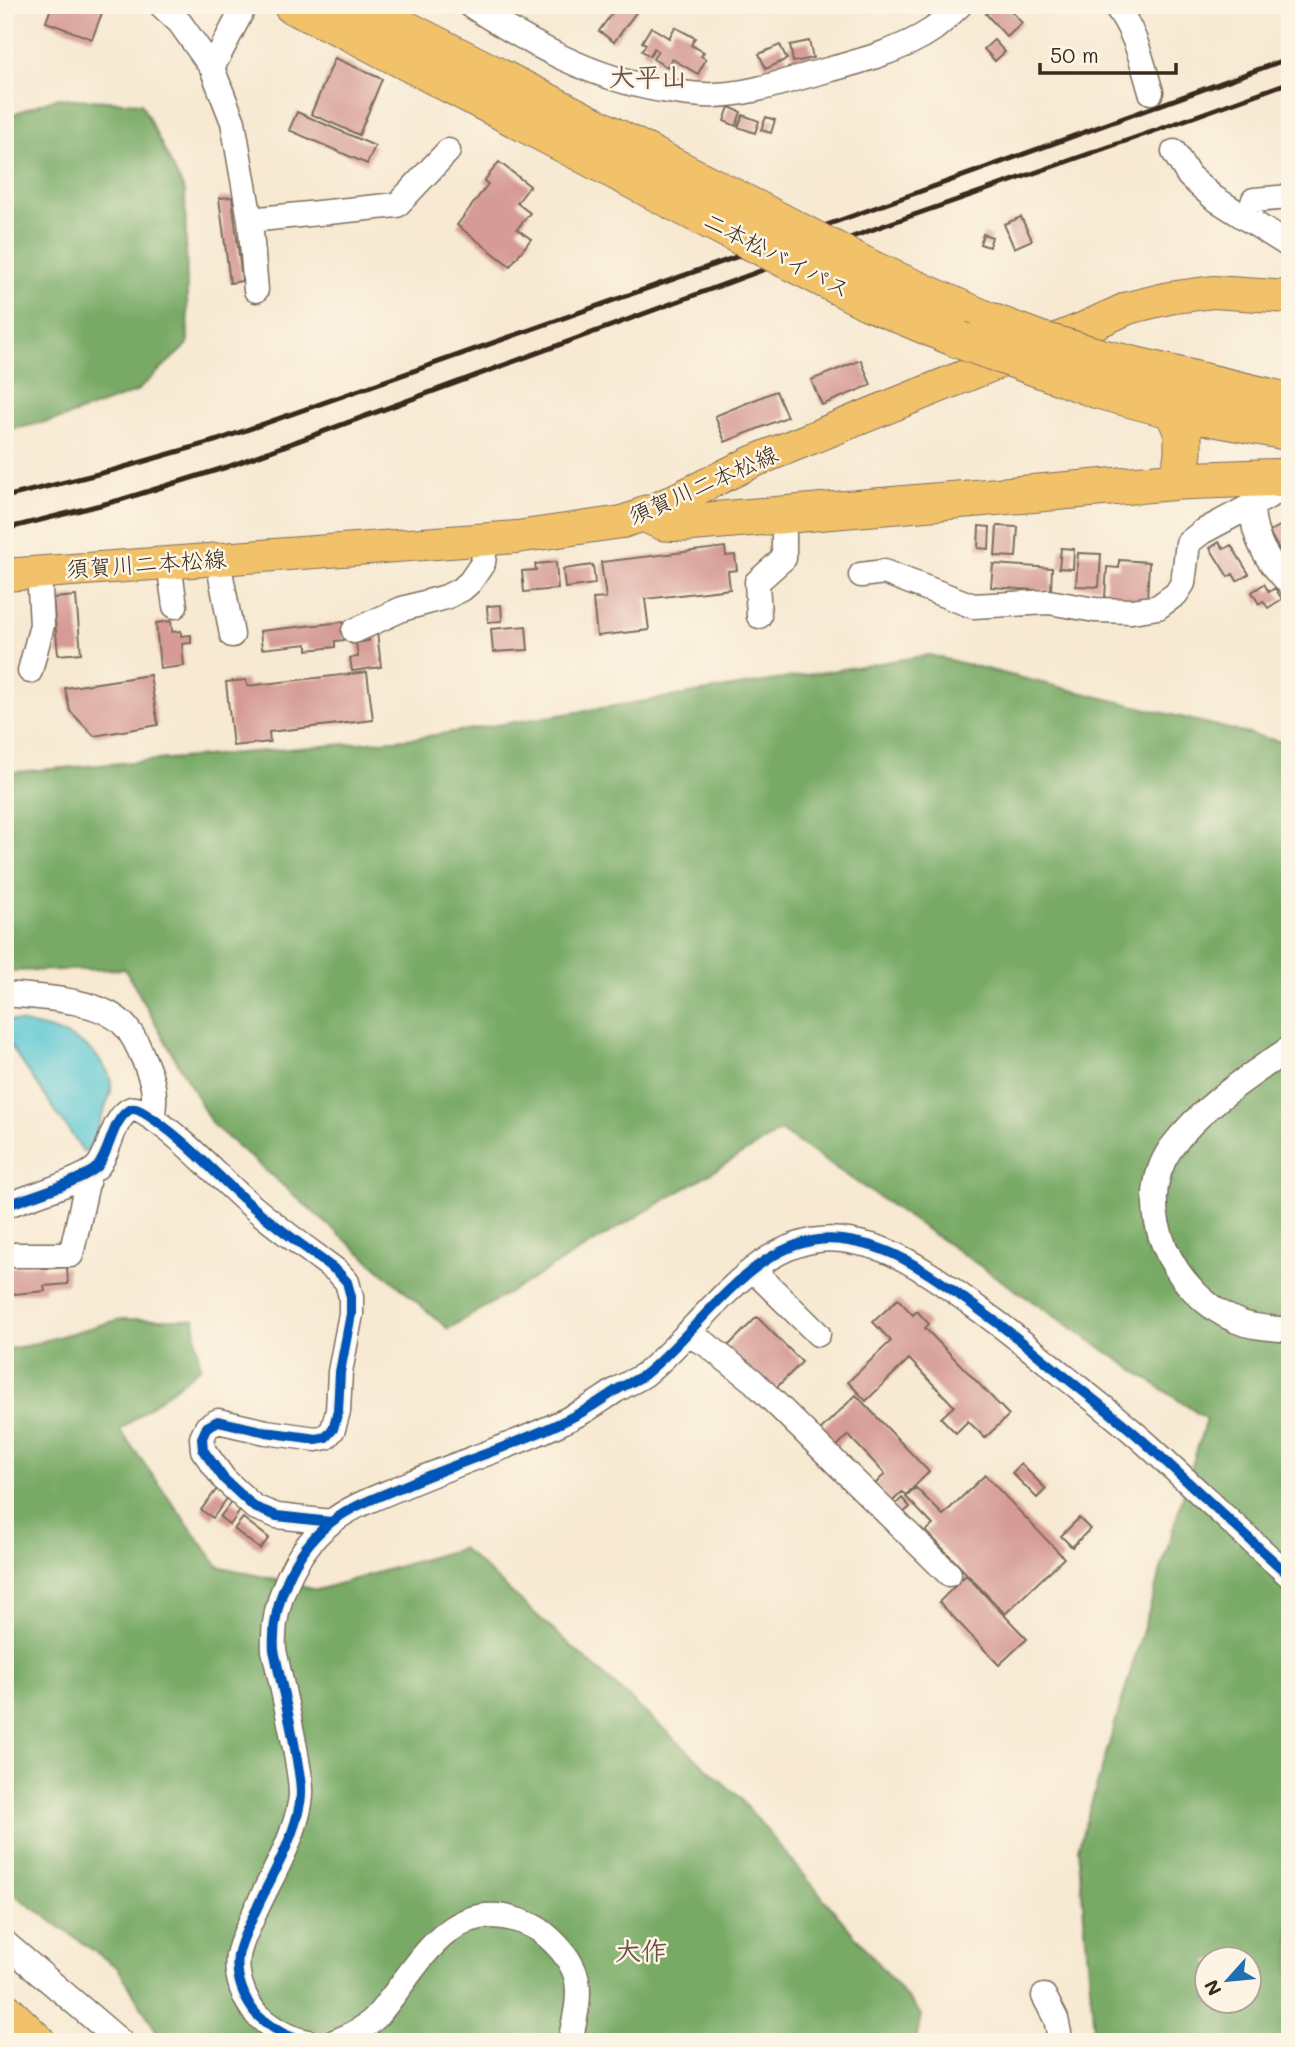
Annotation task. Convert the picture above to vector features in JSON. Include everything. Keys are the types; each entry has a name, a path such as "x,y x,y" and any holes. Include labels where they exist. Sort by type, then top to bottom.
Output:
{"highway":[{"name":"二本松バイパス","path":"292,5 721,209 870,285 974,331 1040,340 1100,374 1173,410 1290,432"},
{"name":"二本松バイパス","path":"352,5 489,72 721,209"},
{"name":"二本松バイパス","path":"1100,374 1170,374 1290,402"},
{"path":"1170,374 1173,410 1183,433 1179,481"},
{"path":"646,514 664,522 686,523 1179,481 1290,477"},
{"path":"5,2011 37,2042"}],"main road":[{"name":"須賀川二本松線","path":"5,575 486,539 622,523 752,462 1128,308 1213,292 1290,297"}],"street":[{"path":"161,5 180,23 212,68 233,122 250,220 256,289"},
{"path":"212,68 245,5"},
{"path":"470,5 515,34 601,74 640,86 689,94 715,95 773,85 846,65 916,40 935,28 960,5"},
{"path":"1115,5 1135,38 1151,92"},
{"path":"250,220 397,205 448,150"},
{"path":"1174,152 1189,176 1214,198 1290,246"},
{"path":"1247,219 1254,200 1290,197"},
{"path":"861,575 884,572 973,606 1049,602 1095,610 1132,611 1158,607 1176,594 1183,583 1188,543 1290,485"},
{"path":"1252,506 1261,564 1273,567 1290,584"},
{"path":"759,616 757,582 784,558 784,515"},
{"path":"354,631 402,609 446,597 463,589 483,563 486,539"},
{"path":"218,560 232,635"},
{"path":"169,564 175,606"},
{"path":"30,671 42,625 39,572"},
{"path":"5,994 79,1003 104,1012 124,1024 139,1046 150,1075 155,1102 152,1118"},
{"path":"1290,1048 1216,1101 1171,1149 1161,1168 1155,1205 1162,1241 1175,1269 1202,1298 1235,1321 1251,1326 1290,1330"},
{"path":"5,1206 89,1174 102,1161 117,1125 130,1110 137,1109 152,1118 214,1169 252,1207 338,1272 347,1283 351,1297 351,1314 340,1373 338,1411 333,1429 326,1437 316,1439 266,1432 218,1421 207,1427 202,1438 204,1450 224,1479 254,1507 277,1516 331,1522"},
{"path":"5,1255 71,1255 89,1174"},
{"path":"308,2042 293,2039 268,2025 254,2011 245,1997 239,1979 238,1957 254,1913 284,1850 301,1802 301,1785 273,1638 276,1613 288,1581 306,1549 331,1522 362,1504 537,1433 583,1411 643,1376 728,1290 765,1260 785,1249 820,1240 845,1240 882,1249 912,1265 1020,1340 1102,1406 1290,1576"},
{"path":"754,1270 818,1334"},
{"path":"686,1334 706,1344 753,1381 949,1574"},
{"path":"334,2042 354,2034 374,2019 427,1950 443,1934 460,1922 499,1915 540,1930 567,1957 578,1977 579,1998 570,2042"},
{"path":"5,1943 121,2042"},
{"path":"1044,1996 1056,2019 1061,2042"}],"green space":[{"path":"56,98 141,103 185,192 188,344 136,392 63,418 5,431 5,117"},
{"path":"929,655 1290,744 1290,2042 1095,2042 1078,1848 1206,1419 781,1131 448,1329 212,1124 125,969 5,971 5,773 417,738"},
{"path":"121,1319 194,1319 200,1368 120,1430 218,1566 317,1590 462,1548 738,1796 921,2015 916,2042 163,2042 118,1968 5,1888 5,1349 26,1346"}],"water":[{"path":"5,1019 47,1028 73,1038 85,1045 106,1069 111,1092 89,1150 83,1151 5,1038"}],"building":[{"path":"52,5 105,5 92,39 46,22"},
{"path":"618,5 640,7 614,42 599,31"},
{"path":"996,5 1006,5 1022,23 1007,37 986,14"},
{"path":"651,27 669,38 675,27 695,38 691,45 704,52 701,56 706,59 698,74 672,59 667,67 653,59 658,51 654,48 650,56 642,51 646,44 642,42"},
{"path":"994,40 1005,52 995,61 984,49"},
{"path":"809,41 813,58 793,62 790,45"},
{"path":"780,45 787,59 766,69 759,54"},
{"path":"335,58 382,79 359,135 311,114"},
{"path":"729,107 741,112 736,126 724,121"},
{"path":"297,112 375,146 367,164 289,130"},
{"path":"743,115 759,121 755,133 738,127"},
{"path":"766,117 775,120 771,133 761,130"},
{"path":"499,162 530,186 517,203 530,213 517,229 531,239 510,266 457,225 488,184 484,181"},
{"path":"232,197 242,281 230,283 219,198"},
{"path":"1021,217 1032,240 1014,248 1004,224"},
{"path":"983,234 992,237 989,247 980,244"},
{"path":"861,360 871,385 822,405 811,380"},
{"path":"776,391 787,417 725,442 715,416"},
{"path":"1285,523 1290,532 1290,555 1284,558 1269,532"},
{"path":"979,526 990,527 989,549 978,548"},
{"path":"997,526 1018,527 1016,557 995,556"},
{"path":"1219,542 1224,549 1231,545 1249,574 1237,581 1233,574 1228,577 1210,548"},
{"path":"725,547 726,556 735,555 737,570 728,571 730,589 645,599 649,630 597,636 593,599 606,598 601,562"},
{"path":"1061,548 1074,549 1073,569 1059,568"},
{"path":"1078,553 1101,554 1099,587 1076,586"},
{"path":"1119,560 1149,562 1147,601 1105,598 1107,567 1119,568"},
{"path":"556,562 558,589 524,592 522,571 536,570 535,564"},
{"path":"993,564 1052,568 1051,591 991,587"},
{"path":"593,565 595,584 565,588 563,569"},
{"path":"1264,584 1269,592 1275,588 1282,599 1268,608 1263,601 1259,604 1252,592"},
{"path":"76,596 81,653 58,655 53,598"},
{"path":"501,605 502,621 488,622 487,606"},
{"path":"171,621 172,632 181,631 181,636 191,635 191,643 182,644 184,666 160,669 156,623"},
{"path":"343,622 345,640 335,641 335,647 307,650 307,644 262,649 260,631"},
{"path":"526,626 528,650 493,652 491,629"},
{"path":"377,632 381,667 352,671 350,658 358,657 356,643 369,641 368,634"},
{"path":"367,672 373,720 269,732 270,742 233,746 226,682 246,680 247,686"},
{"path":"150,675 158,725 94,736 70,711 65,688"},
{"path":"42,1264 43,1269 67,1267 68,1284 44,1286 45,1291 5,1295 5,1268"},
{"path":"898,1299 913,1315 917,1311 929,1324 925,1328 1009,1415 985,1438 968,1421 956,1433 941,1418 954,1406 909,1359 866,1401 848,1382 891,1341 873,1322"},
{"path":"757,1317 802,1362 772,1392 727,1347"},
{"path":"856,1395 929,1472 906,1495 902,1492 891,1503 874,1485 885,1474 848,1435 833,1450 817,1433"},
{"path":"1021,1464 1046,1489 1037,1498 1012,1473"},
{"path":"985,1475 1064,1558 1005,1614 926,1531 933,1525 906,1497 916,1488 943,1515"},
{"path":"217,1489 228,1497 213,1518 201,1510"},
{"path":"902,1498 910,1507 901,1515 893,1507"},
{"path":"232,1501 242,1508 230,1525 220,1517"},
{"path":"243,1518 269,1538 260,1549 234,1529"},
{"path":"1079,1518 1090,1529 1072,1547 1061,1536"},
{"path":"966,1575 1027,1639 999,1665 939,1602"}],"railway":[{"path":"5,497 218,440 1290,58"},
{"path":"5,529 120,500 227,467 885,225 1290,82"}],"cycle path":[{"path":"5,1206 69,1183 98,1166 119,1121 129,1110 135,1109 173,1134 253,1207 338,1272 347,1282 351,1297 351,1314 340,1372 338,1411 333,1429 326,1437 316,1439 266,1432 218,1421 207,1427 202,1438 203,1450 224,1479 254,1507 277,1516 331,1522"},
{"path":"308,2042 281,2032 257,2015 242,1987 237,1964 243,1938 292,1833 301,1798 295,1746 274,1650 276,1615 287,1580 296,1564 317,1535 348,1511 561,1423 644,1375 736,1284 761,1264 788,1248 817,1240 861,1243 895,1255 938,1280 1010,1333 1129,1429 1290,1576"}],"district":[{"name":"大平山","path":"648,77"},
{"name":"大作","path":"641,1951"}]}
